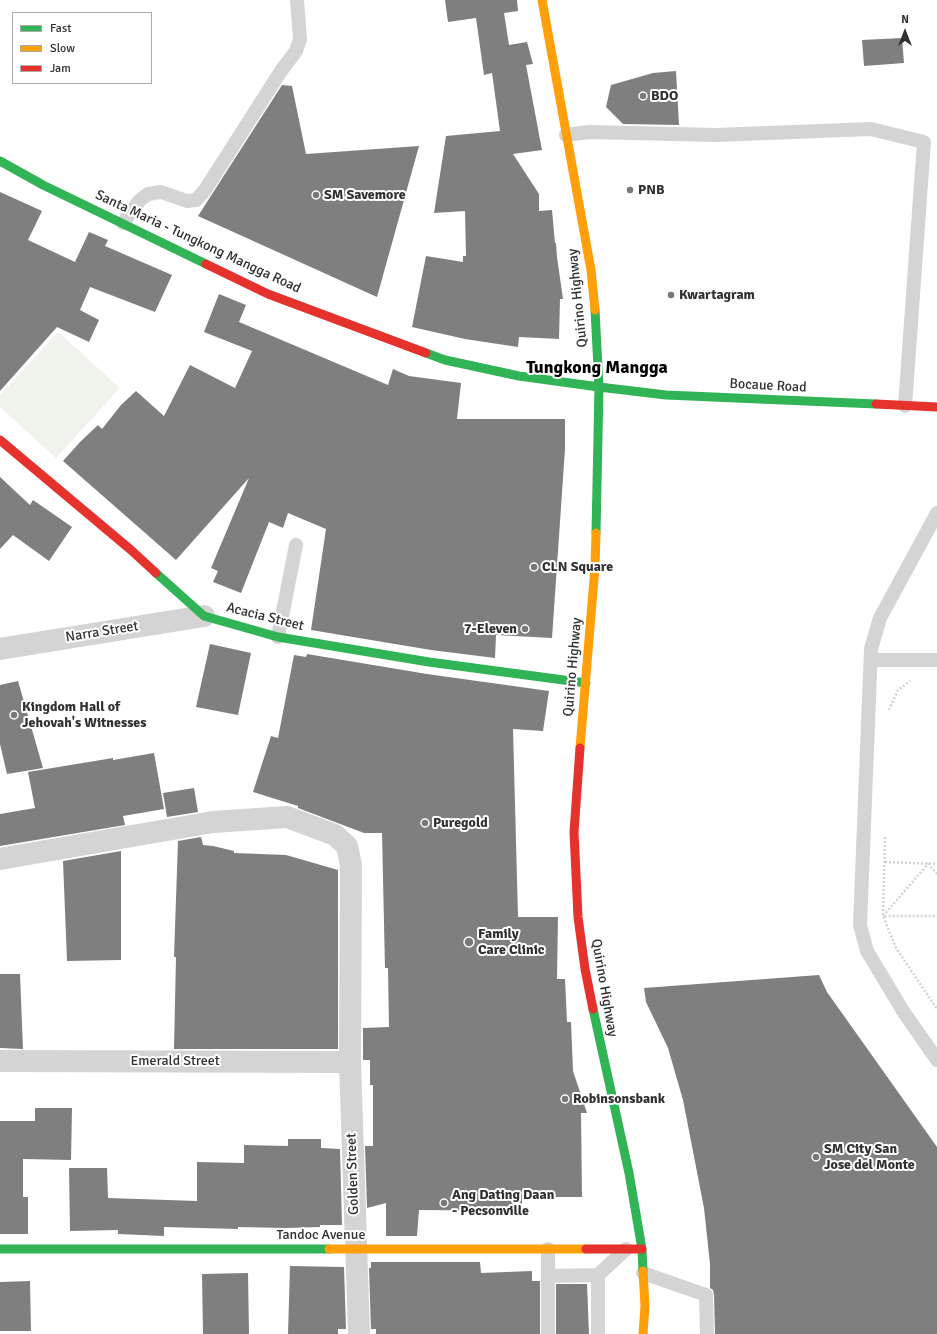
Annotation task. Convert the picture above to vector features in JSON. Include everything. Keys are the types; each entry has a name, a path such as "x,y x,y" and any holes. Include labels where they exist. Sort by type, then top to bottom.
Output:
{"main road":[{"name":"Quirino Highway","path":"542,0 592,270 597,325 599,387 595,567 590,646 578,768 574,832 578,917 585,969 629,1173 642,1248 645,1306 643,1334"},
{"name":"Santa Maria - Tungkong Mangga Road","path":"0,161 43,185 268,294 445,360 519,376 599,387"},
{"name":"Bocaue Road","path":"599,387 666,395 937,407"},
{"name":"Acacia Street","path":"0,440 131,550 204,616 278,637 429,662 586,684"},
{"name":"Tandoc Avenue","path":"0,1249 642,1248"}],"street":[{"name":"Narra Street","path":"0,649 204,616"},
{"name":"Golden Street","path":"0,860 213,822 287,817 335,835 347,846 351,864 350,1062 359,1334"},
{"name":"Emerald Street","path":"0,1061 350,1062"}],"lane":[{"path":"123,223 140,200 148,194 161,192 187,201 196,200 205,190 281,71 296,51 300,39 297,0"},
{"path":"566,135 590,132 716,135 872,129 924,142 905,406"},
{"path":"937,513 880,618 872,648 860,925 867,951 903,1011 937,1060"},
{"path":"278,637 296,545"},
{"path":"871,660 937,660"},
{"path":"548,1248 548,1334"},
{"path":"548,1276 598,1275 626,1248"},
{"path":"643,1273 706,1295 707,1334"},
{"path":"598,1275 598,1334"}],"path":[{"path":"889,717 889,710 898,690 913,678"},
{"path":"885,831 883,916 896,948 937,1009"},
{"path":"884,862 937,864"},
{"path":"928,864 937,874"},
{"path":"883,916 928,864"},
{"path":"883,916 937,916"}],"shaded area":[{"path":"58,332 120,388 56,458 0,407 0,395"}],"building":[{"path":"445,0 517,0 518,11 504,13 509,45 527,42 533,64 526,65 542,150 513,154 539,194 539,211 552,210 563,299 560,299 559,339 519,337 518,347 465,339 412,327 426,256 463,262 463,256 466,256 465,211 434,213 446,136 500,131 492,73 484,75 476,18 448,22"},
{"path":"902,38 904,63 864,66 862,40"},
{"name":"BDO","path":"676,71 679,125 623,124 606,107 611,85 653,73"},
{"name":"SM Savemore","path":"282,85 292,86 306,154 419,146 377,297 198,216"},
{"path":"0,192 42,211 28,240 75,262 89,232 108,240 105,246 172,275 155,312 90,287 80,310 99,320 89,342 57,327 0,391"},
{"path":"219,294 246,305 239,322 388,385 393,369 409,376 461,383 457,419 565,419 565,449 552,638 496,635 495,658 431,650 311,630 326,529 288,513 283,528 269,522 241,593 213,582 218,571 211,568 249,478 176,560 63,461 98,425 102,429 121,405 136,391 164,416 190,365 235,388 252,351 204,332"},
{"path":"0,477 30,505 33,500 72,527 49,561 13,535 0,549"},
{"path":"210,644 251,653 238,715 196,707"},
{"path":"307,654 427,674 549,691 543,731 513,729 518,917 558,917 557,979 565,979 567,1022 571,1022 573,1071 587,1113 581,1113 582,1197 522,1197 522,1211 419,1210 417,1236 386,1236 386,1203 367,1208 365,1146 373,1146 373,1085 370,1085 370,1060 363,1060 363,1028 389,1027 388,968 385,968 382,833 364,833 298,808 298,806 253,792 271,736 278,738 294,655 306,657"},
{"name":"Kingdom Hall of Jehovah's Witnesses","path":"18,681 43,768 7,774 0,744 0,685"},
{"path":"154,753 164,809 123,816 125,825 0,846 0,814 35,808 28,772"},
{"path":"194,788 198,812 167,817 163,793"},
{"path":"201,837 203,845 234,851 234,853 286,855 338,870 338,1049 174,1049 176,957 174,957 178,841"},
{"path":"121,851 121,960 67,961 63,861"},
{"path":"0,974 20,974 23,1049 0,1048"},
{"name":"SM City San Jose del Monte","path":"819,975 827,992 937,1147 937,1334 715,1334 714,1295 713,1290 710,1288 710,1264 704,1208 683,1100 668,1048 646,1002 644,988"},
{"path":"35,1108 72,1108 71,1160 23,1159 23,1197 28,1197 28,1234 0,1234 0,1121 35,1121"},
{"path":"288,1139 321,1139 321,1148 340,1149 342,1225 286,1228 238,1227 238,1229 164,1227 164,1236 118,1234 118,1230 70,1231 69,1168 107,1168 108,1198 197,1201 197,1162 244,1163 244,1145 288,1146"},
{"path":"371,1262 480,1262 481,1273 532,1271 532,1281 540,1281 540,1334 376,1334 376,1329 371,1329 369,1268 371,1268"},
{"path":"290,1266 344,1267 346,1329 338,1329 338,1334 288,1334"},
{"path":"248,1273 249,1334 203,1334 202,1274"},
{"path":"30,1281 31,1331 0,1331 0,1282"},
{"path":"556,1284 587,1284 589,1334 556,1334"}],"traffic: fast":[{"path":"0,161 43,185 206,264"},
{"path":"595,310 599,387 596,533"},
{"path":"426,353 445,360 519,376 599,387"},
{"path":"599,387 666,395 876,404"},
{"path":"156,573 204,616 278,637 429,662 586,683"},
{"path":"593,1009 629,1173 642,1249 643,1271"},
{"path":"0,1249 329,1249"}],"traffic: slow":[{"path":"542,0 591,270 595,310"},
{"path":"580,748 595,567 596,533"},
{"path":"329,1249 586,1249"},
{"path":"643,1271 645,1306 643,1334"}],"traffic: jam":[{"path":"206,264 268,294 426,353"},
{"path":"876,404 937,407"},
{"path":"0,440 131,550 156,573"},
{"path":"580,748 574,832 578,917 585,969 593,1009"},
{"path":"586,1249 642,1249"}],"place":[{"name":"BDO","path":"643,96"},
{"name":"PNB","path":"630,190"},
{"name":"SM Savemore","path":"316,195"},
{"name":"Kwartagram","path":"671,295"},
{"name":"CLN Square","path":"534,567"},
{"name":"7-Eleven","path":"525,629"},
{"name":"Kingdom Hall of Jehovah's Witnesses","path":"14,715"},
{"name":"Puregold","path":"425,823"},
{"name":"Family Care Clinic","path":"469,942"},
{"name":"Robinsonsbank","path":"565,1099"},
{"name":"SM City San Jose del Monte","path":"816,1157"},
{"name":"Ang Dating Daan - Pecsonville","path":"444,1203"}],"district":[{"name":"Tungkong Mangga","path":"597,368"}]}
